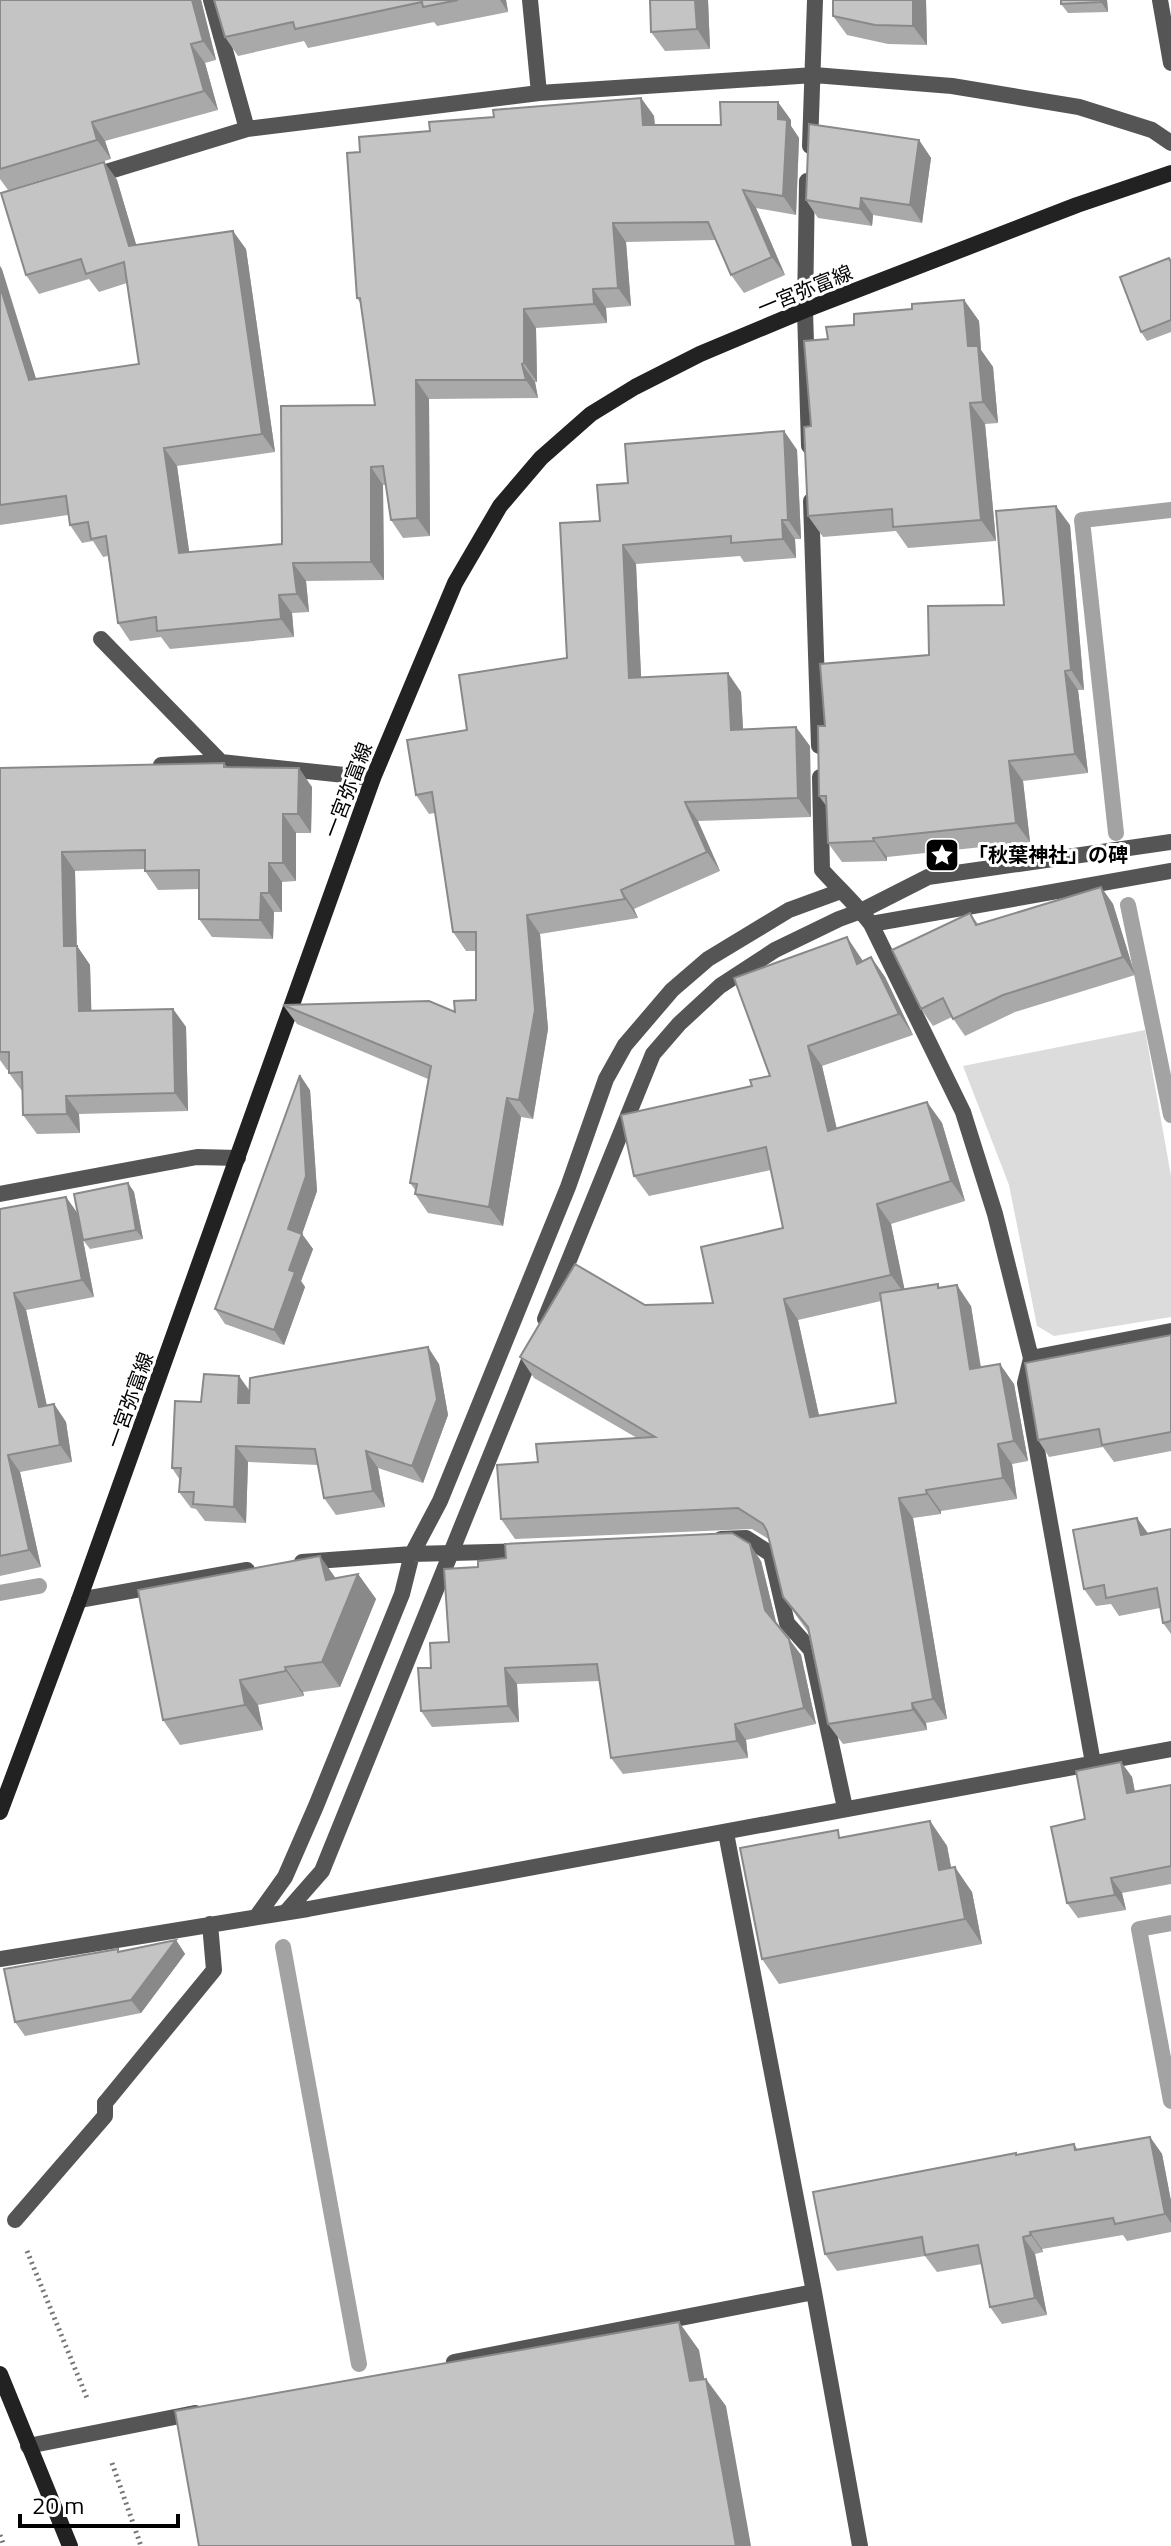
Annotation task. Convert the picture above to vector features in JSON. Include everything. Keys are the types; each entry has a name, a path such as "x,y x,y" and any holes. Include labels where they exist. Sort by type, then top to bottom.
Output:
{"main road":[{"name":"一宮弥富線","path":"0,1812 373,778 455,583 500,506 541,458 591,414 635,387 700,354 1077,205 1171,173"},
{"path":"0,2374 70,2546"}],"street":[{"path":"211,0 247,129"},
{"path":"530,0 539,93"},
{"path":"815,0 805,310 822,870 853,900 866,918 963,1112 995,1214 1031,1358 1025,1383 1093,1763"},
{"path":"1160,0 1171,63"},
{"path":"73,182 247,129 539,93 814,75 952,86 1079,107 1152,130 1171,143"},
{"path":"101,639 221,762"},
{"path":"143,766 221,762 373,778"},
{"path":"866,918 928,877 1171,842"},
{"path":"286,1912 322,1871 653,1054 679,1024 720,986 775,950 839,919 866,918 1171,871"},
{"path":"257,1916 285,1877 316,1806 402,1594 412,1554 440,1501 568,1187 606,1079 625,1045 672,990 708,959 789,910 841,891"},
{"path":"0,1194 197,1157 238,1158"},
{"path":"1031,1358 1171,1331"},
{"path":"702,1540 746,1538 771,1554 787,1623 811,1650 845,1808"},
{"path":"289,1564 412,1554 540,1550"},
{"path":"79,1600 260,1569"},
{"path":"0,1959 286,1912 1171,1749"},
{"path":"726,1833 860,2546"},
{"path":"15,2220 105,2116 105,2103 214,1970 210,1924"},
{"path":"442,2365 814,2292"},
{"path":"28,2446 209,2410"}],"path":[{"path":"15,2220 101,2432 141,2546"},
{"path":"0,2535 4,2546"}],"shaded area":[{"path":"1145,1030 1171,1176 1171,1317 1054,1336 1037,1326 1009,1185 963,1066"}],"building":[{"path":"0,0 192,0 203,41 191,44 204,91 92,122 97,140 0,169"},
{"path":"214,0 458,0 423,7 422,2 295,29 293,22 225,37"},
{"path":"650,0 695,0 697,29 651,32"},
{"path":"833,0 913,0 913,26 875,25 833,16"},
{"path":"1061,0 1101,0 1101,2 1061,4"},
{"path":"641,98 643,125 721,125 720,102 778,102 778,119 787,120 783,196 743,190 772,257 731,275 708,222 613,223 618,288 593,289 594,304 524,309 522,364 526,380 416,380 417,518 391,520 383,466 371,467 371,562 293,563 297,594 279,595 281,619 157,631 156,617 118,623 106,536 91,539 88,522 70,525 66,496 0,505 0,286 29,380 139,364 124,262 86,274 81,259 26,275 1,193 104,162 129,246 233,231 262,434 164,448 179,553 282,544 281,406 375,405 360,298 357,298 347,153 360,152 359,137 430,131 429,122 494,117 493,110"},
{"path":"809,124 919,140 910,205 861,198 860,209 806,200"},
{"path":"1169,258 1171,320 1141,332 1120,277"},
{"path":"964,300 968,346 978,346 983,402 970,403 981,520 893,527 892,509 808,516 804,427 811,426 804,341 828,339 826,327 854,325 854,314 912,309 912,304"},
{"path":"784,431 788,520 782,520 783,539 731,543 731,536 623,545 629,678 728,673 731,730 796,727 798,798 685,802 707,852 621,890 625,899 527,915 535,1010 519,1100 507,1098 489,1207 415,1194 417,1184 410,1183 431,1066 283,1005 429,1001 455,1012 454,1001 476,1000 476,932 453,932 432,792 416,795 407,740 467,730 459,675 567,658 560,523 600,521 597,485 628,483 625,444"},
{"path":"1056,506 1071,670 1065,671 1075,754 1009,761 1016,823 873,838 874,841 828,843 826,796 819,796 818,726 825,726 820,664 929,655 928,606 1004,605 996,511"},
{"path":"224,763 224,767 299,768 298,814 283,814 283,863 269,863 269,893 261,893 260,920 199,919 199,870 145,871 145,850 62,852 64,946 77,946 79,1011 173,1009 175,1093 66,1096 67,1114 23,1115 22,1072 9,1073 9,1052 0,1052 0,768"},
{"path":"1101,887 1123,957 1003,995 953,1019 943,998 921,1009 892,950 970,913 976,925"},
{"path":"847,937 857,964 871,957 899,1014 808,1046 828,1131 927,1102 951,1181 877,1204 891,1275 784,1299 810,1417 896,1403 880,1293 938,1284 938,1288 957,1285 970,1369 1000,1364 1014,1441 998,1444 1003,1478 926,1490 927,1494 899,1498 933,1699 912,1703 913,1710 828,1724 808,1627 783,1597 763,1524 738,1508 501,1519 497,1465 538,1462 536,1444 655,1437 520,1357 575,1264 645,1305 713,1303 701,1247 783,1228 766,1147 634,1176 621,1115 752,1086 750,1080 770,1076 734,978"},
{"path":"300,1075 306,1176 288,1229 302,1234 289,1270 295,1272 274,1330 215,1309"},
{"path":"128,1183 136,1230 83,1240 74,1194"},
{"path":"66,1197 82,1280 14,1293 39,1407 54,1404 60,1445 8,1455 29,1550 0,1556 0,1209"},
{"path":"1171,1335 1171,1432 1102,1445 1099,1429 1038,1440 1025,1363"},
{"path":"428,1347 437,1399 412,1466 366,1451 373,1491 324,1498 315,1449 236,1446 234,1507 193,1504 194,1492 179,1492 181,1468 172,1468 175,1401 201,1402 204,1374 239,1376 238,1403 249,1403 250,1378"},
{"path":"1137,1518 1141,1535 1171,1529 1171,1621 1163,1623 1157,1588 1106,1598 1104,1585 1084,1589 1073,1530"},
{"path":"732,1533 750,1544 765,1610 789,1639 804,1708 735,1724 737,1741 611,1758 597,1664 505,1668 508,1706 421,1711 418,1668 431,1668 430,1643 449,1642 444,1569 478,1567 478,1561 506,1558 505,1544"},
{"path":"320,1556 326,1580 358,1574 322,1662 285,1667 286,1671 240,1680 245,1705 163,1720 138,1590"},
{"path":"1121,1762 1127,1793 1171,1785 1171,1866 1111,1878 1115,1895 1067,1903 1051,1827 1085,1819 1076,1771"},
{"path":"930,1821 939,1870 955,1867 965,1919 762,1959 740,1848 838,1830 839,1838"},
{"path":"176,1940 131,2000 15,2022 4,1969"},
{"path":"1150,2137 1165,2214 1115,2224 1113,2218 1030,2232 1031,2235 1023,2237 1035,2298 990,2307 978,2245 925,2255 922,2237 825,2254 813,2192 1016,2153 1074,2144 1075,2150"},
{"path":"679,2322 690,2381 706,2379 736,2546 199,2546 175,2411"}],"waterway":[{"path":"1116,833 1082,520 1171,510"},
{"path":"1128,905 1171,1115"},
{"path":"0,1593 39,1586"},
{"path":"1171,1923 1139,1929 1171,2101"},
{"path":"283,1947 359,2364"}],"place":[{"name":"「秋葉神社」の碑","path":"942,855"}]}
